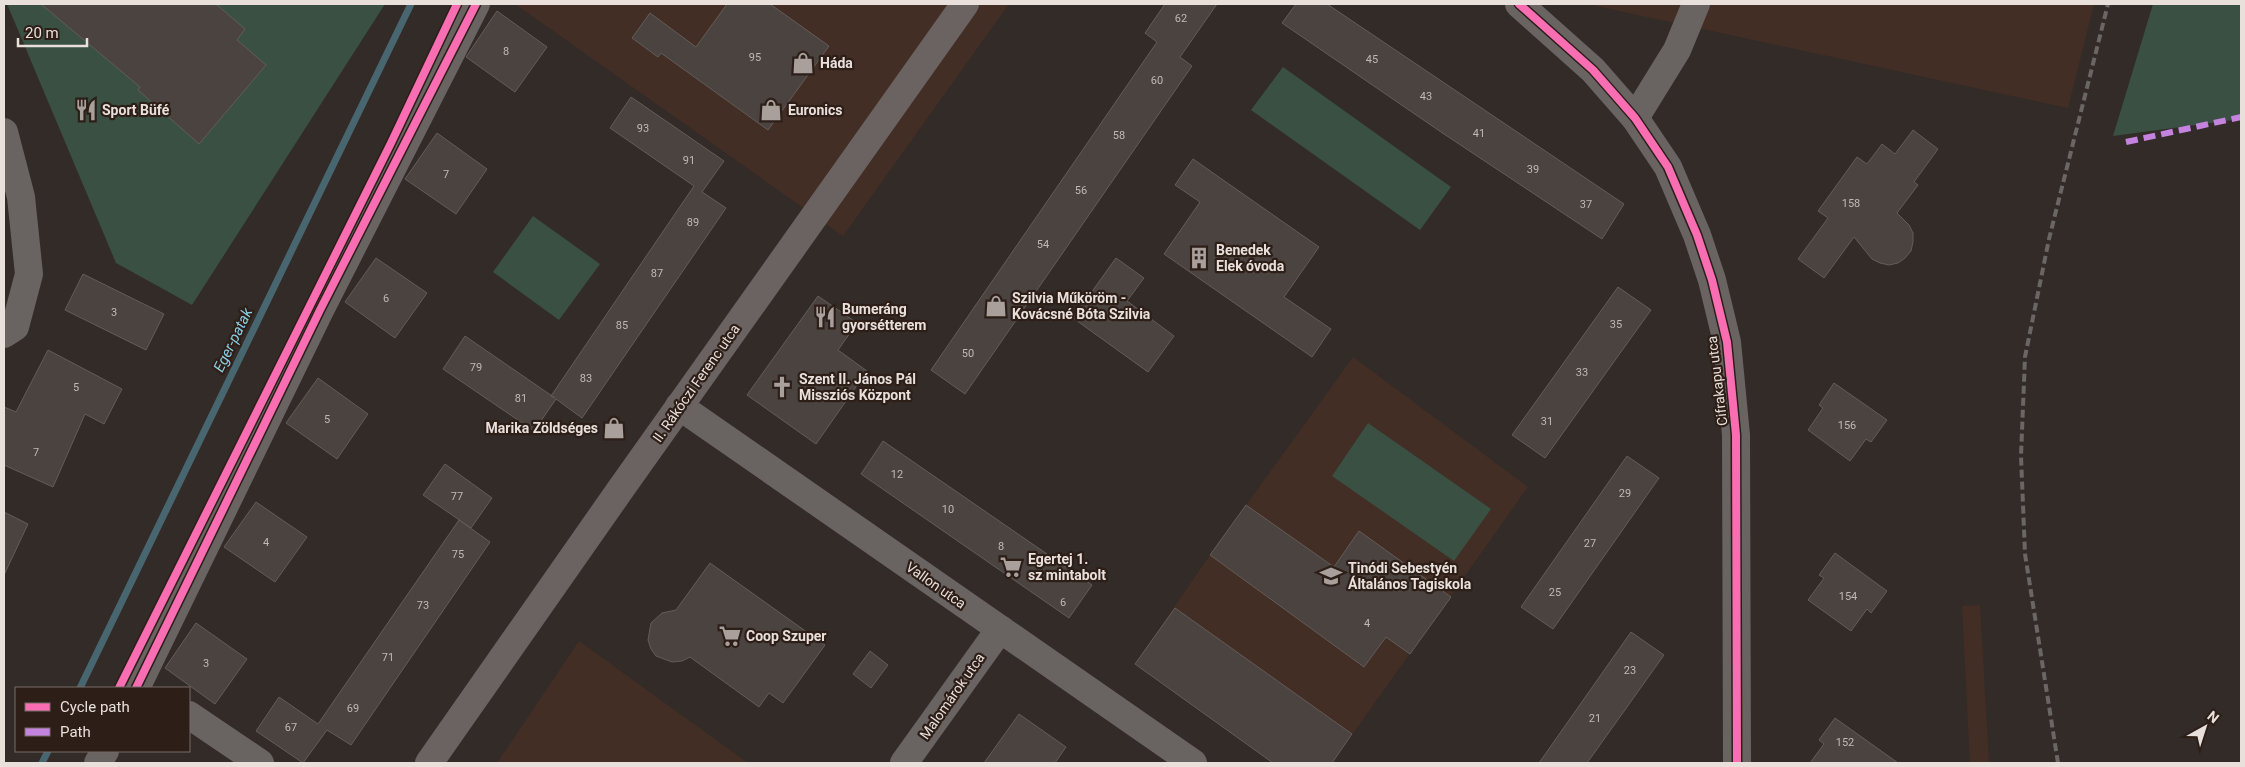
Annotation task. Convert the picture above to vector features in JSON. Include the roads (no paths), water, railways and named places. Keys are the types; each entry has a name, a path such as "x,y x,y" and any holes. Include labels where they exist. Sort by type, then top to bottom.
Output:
{"main road":[{"name":"II. Rákóczi Ferenc utca","path":"429,763 679,406 965,4"}],"street":[{"path":"141,686 320,310 476,4"},
{"name":"Cifrakapu utca","path":"1520,4 1593,70 1635,118 1668,167 1697,235 1712,280 1727,342 1736,435 1737,763"},
{"path":"1635,118 1677,50 1696,4"},
{"path":"4,132 21,197 29,274 15,327 4,334"},
{"name":"Vallon utca","path":"679,406 1193,763"},
{"name":"Malomárok utca","path":"904,763 1000,629"},
{"path":"190,716 260,763"}],"waterway":[{"name":"Eger-patak","path":"80,687 411,4"},
{"name":"Eger-patak","path":"42,763 48,752"}],"railway":[{"path":"2058,763 2025,554 2021,456 2025,357 2049,239 2108,4"}],"place":[{"name":"Háda","path":"803,63"},
{"name":"Sport Büfé","path":"86,110"},
{"name":"Euronics","path":"771,110"},
{"name":"Benedek Elek óvoda","path":"1199,258"},
{"name":"Szilvia Műköröm - Kovácsné Bóta Szilvia","path":"996,306"},
{"name":"Bumeráng gyorsétterem","path":"825,317"},
{"name":"Szent II. János Pál Missziós Központ","path":"782,387"},
{"name":"Marika Zöldséges","path":"614,428"},
{"name":"Egertej 1. sz mintabolt","path":"1011,567"},
{"name":"Tinódi Sebestyén Általános Tagiskola","path":"1331,576"},
{"name":"Coop Szuper","path":"730,636"}]}
